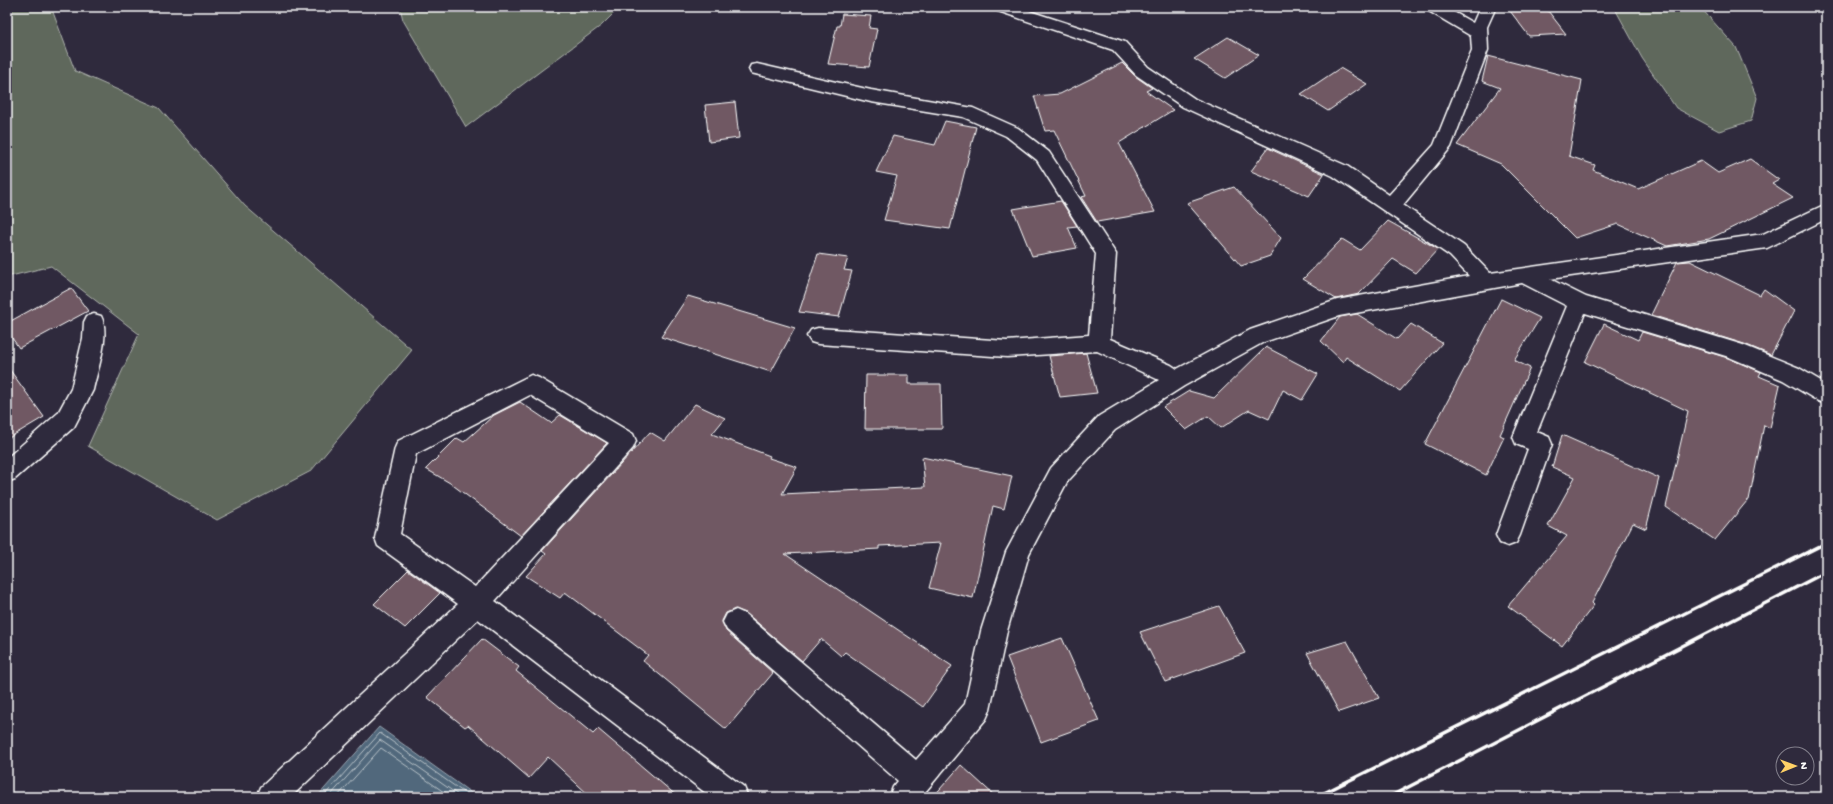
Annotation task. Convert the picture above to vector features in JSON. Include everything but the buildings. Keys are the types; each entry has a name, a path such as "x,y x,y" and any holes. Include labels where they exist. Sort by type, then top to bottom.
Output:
{"street":[{"path":"1001,7 1119,46 1142,70 1189,103 1340,171 1458,251 1486,281"},
{"path":"1433,7 1479,34"},
{"path":"1391,206 1442,147 1480,50 1479,26 1488,7"},
{"path":"757,69 871,96 967,112 1012,132 1043,156 1106,254 1099,343"},
{"path":"736,622 911,788 977,710 994,631 1018,552 1059,475 1107,423 1176,380 1257,336 1337,308 1523,275 1767,241 1826,211"},
{"path":"1523,275 1579,303 1735,351 1791,374 1826,395"},
{"path":"1508,535 1541,444 1524,437 1579,303"},
{"path":"7,472 66,420 82,390 94,338 94,322"},
{"path":"818,336 1007,349 1099,343 1163,371 1176,380"},
{"path":"272,797 477,603 625,442 531,384 406,448 387,538 477,603 734,797"}],"green space":[{"path":"7,7 51,7 75,71 159,108 245,206 412,350 311,471 217,520 88,446 139,334 51,266 7,277"},
{"path":"400,7 620,7 602,25 466,127 403,20"},
{"path":"1614,7 1700,7 1736,47 1757,98 1751,121 1719,131 1676,108 1642,58"}],"water":[{"path":"379,727 477,797 317,797"}],"railway":[{"path":"1316,797 1826,543"},
{"path":"1389,797 1826,572"}]}
